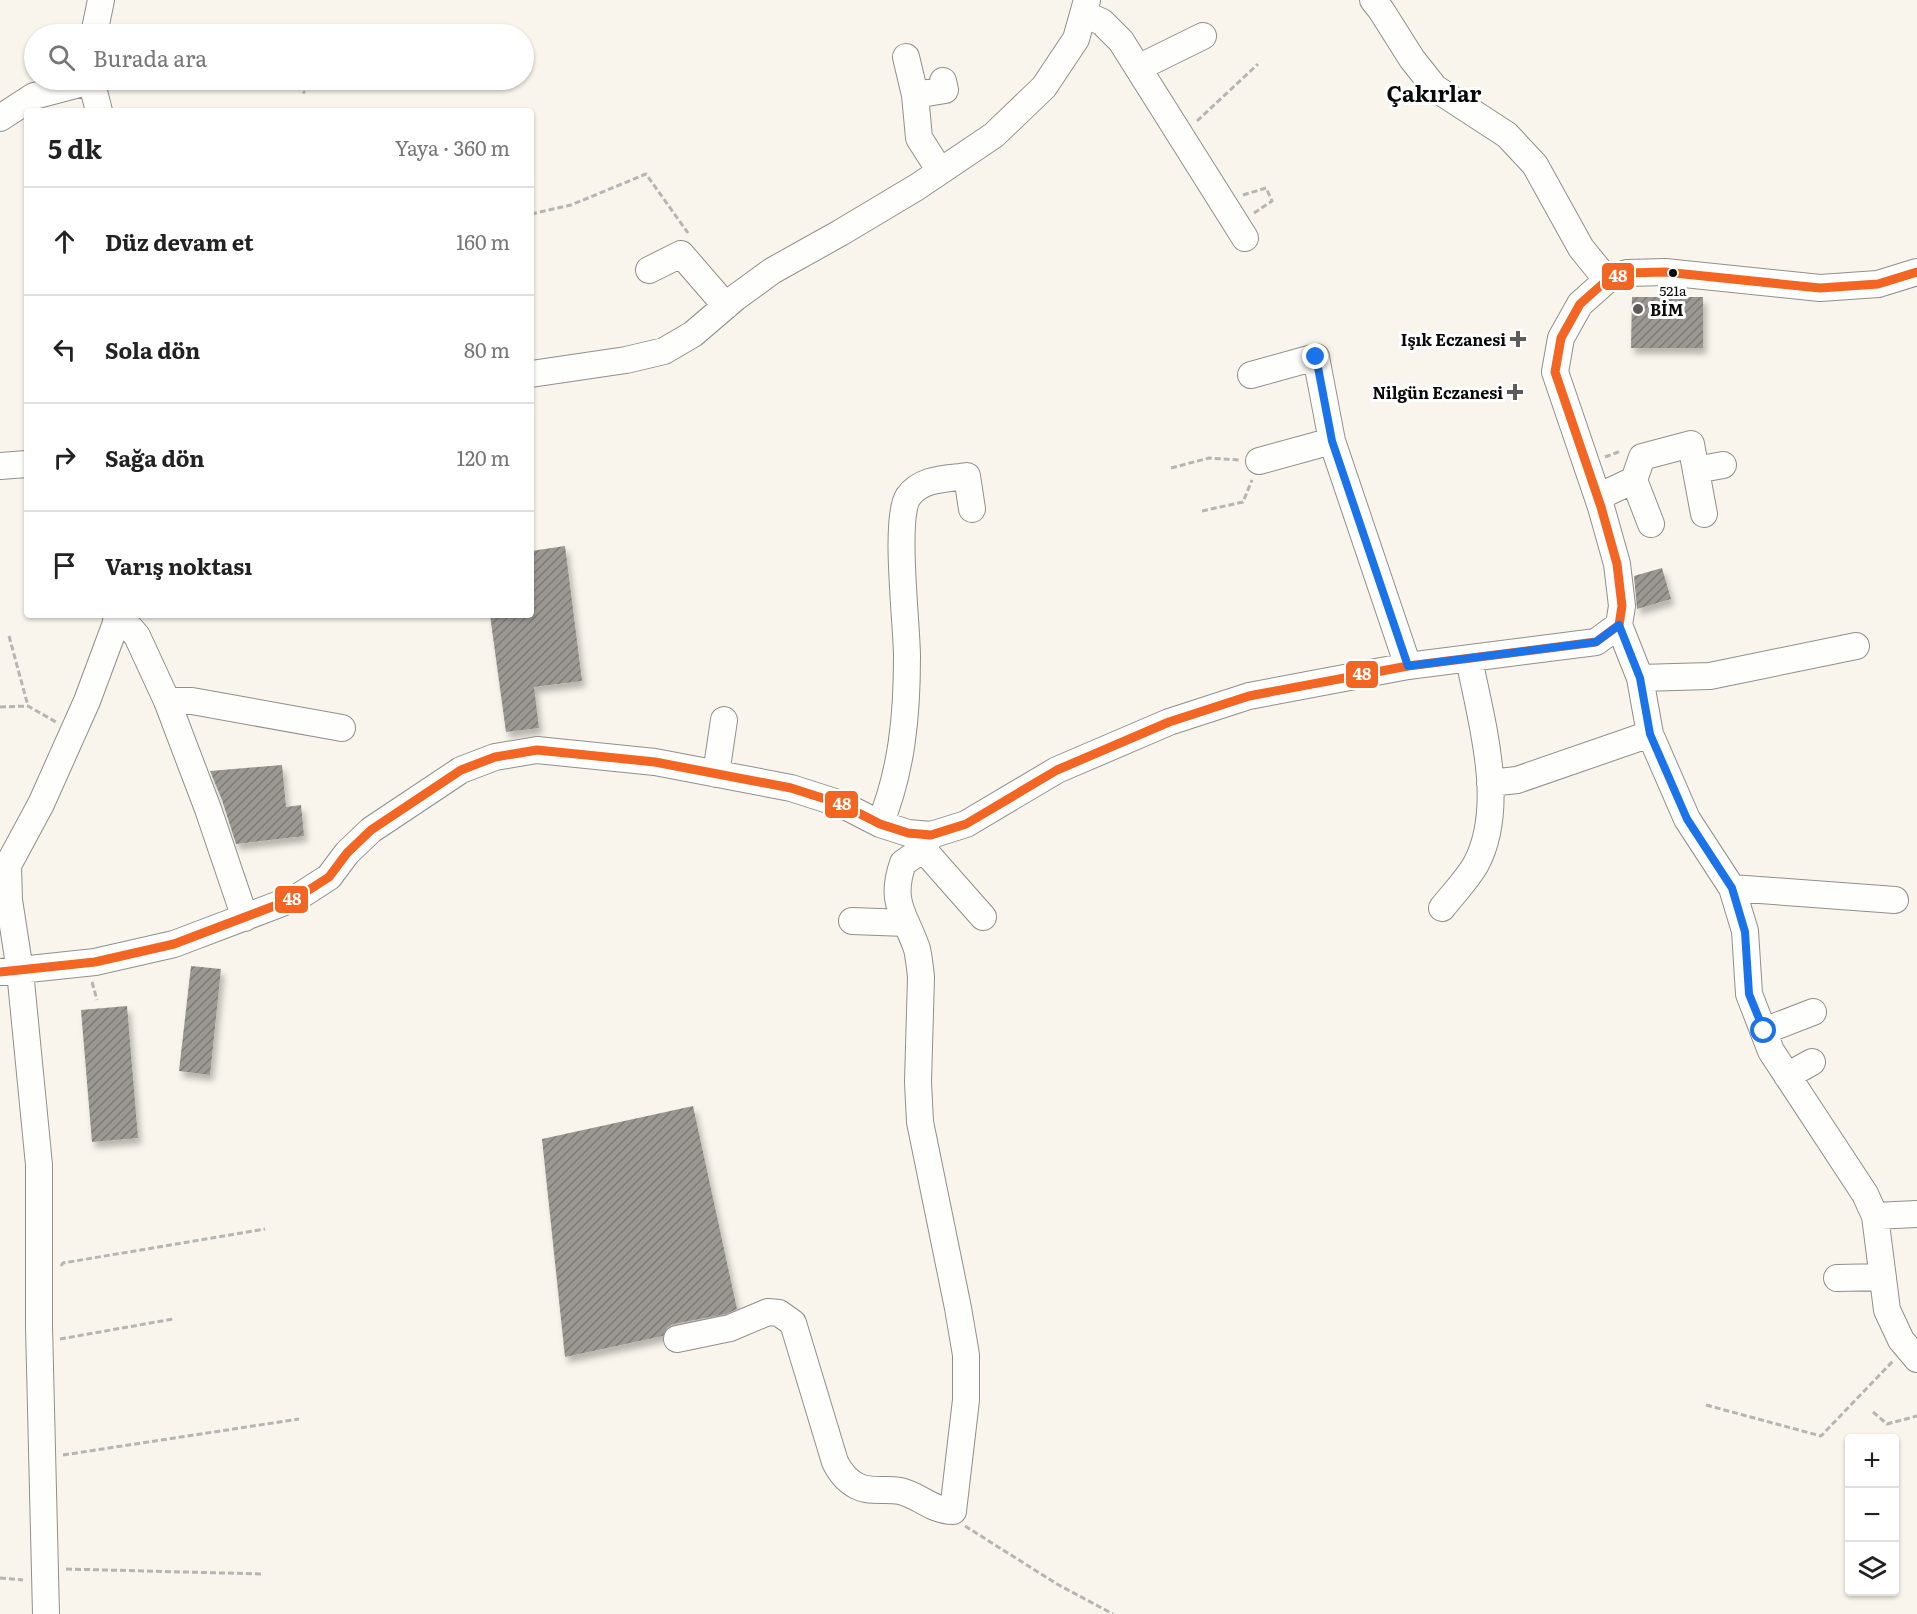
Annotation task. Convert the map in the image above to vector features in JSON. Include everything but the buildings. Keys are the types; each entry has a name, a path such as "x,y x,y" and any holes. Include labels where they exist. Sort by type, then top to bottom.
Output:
{"street":[{"path":"96,24 101,0"},
{"path":"1373,0 1412,59 1435,88 1507,135 1535,165 1581,248 1607,280"},
{"path":"534,374 626,360 664,351 693,334 772,271 840,233 940,171 994,135 1044,87 1076,39 1086,7 1113,31 1241,232"},
{"path":"1138,68 1203,36"},
{"path":"906,57 915,95 919,138 940,171"},
{"path":"915,95 945,90 944,81"},
{"path":"0,118 33,96 55,90"},
{"path":"94,90 98,108"},
{"path":"649,270 681,254 726,306"},
{"path":"1912,1353 1901,1340 1887,1310 1875,1216 1865,1194 1771,1051 1749,994 1745,932 1732,888 1687,819 1650,734 1640,678 1619,625 1622,606 1617,564 1598,497 1556,372 1561,338 1580,304 1607,280 1627,273 1665,272 1820,288 1878,284 1917,272"},
{"path":"1251,375 1316,357 1332,441 1408,666"},
{"path":"1259,461 1332,441"},
{"path":"1651,524 1634,480 1642,457 1691,444 1704,514"},
{"path":"0,466 24,464"},
{"path":"1696,470 1723,465"},
{"path":"880,824 892,790 904,733 907,657 902,512 908,498 920,486 928,482 967,476 972,509"},
{"path":"1598,497 1634,480"},
{"path":"46,1614 39,1281 39,1165 10,972 9,900 4,873 42,804 117,618 137,636 167,701 208,809 245,918"},
{"path":"676,1339 730,1328 768,1312 784,1316 793,1323 835,1462 843,1475 864,1489 909,1493 936,1508 953,1511 966,1400 966,1354 920,1122 918,1082 921,977 917,951 898,901 898,875 903,863 927,842 966,824 1057,770 1169,722 1249,696 1408,666 1596,642 1619,625"},
{"path":"1640,678 1720,674 1856,646"},
{"path":"1442,908 1476,865 1482,850 1488,821 1490,783 1487,754 1469,659"},
{"path":"167,701 192,701 342,728"},
{"path":"716,774 724,720"},
{"path":"1490,783 1518,780 1650,734"},
{"path":"10,972 95,962 174,944 298,897 329,877 347,853 371,830 461,770 495,757 537,750 655,762 791,788 841,804 880,824 927,842 983,916"},
{"path":"1732,888 1868,898 1895,891"},
{"path":"852,921 906,923"},
{"path":"1764,1031 1813,1012"},
{"path":"1787,1076 1812,1062"},
{"path":"1875,1216 1917,1214"},
{"path":"1837,1278 1883,1277"}],"path":[{"path":"1181,136 1258,64"},
{"path":"301,90 305,93"},
{"path":"534,213 571,205 646,174 694,241"},
{"path":"1222,201 1266,188 1272,201 1241,232"},
{"path":"1171,468 1209,458 1259,461 1243,502 1202,511"},
{"path":"9,636 28,706"},
{"path":"0,707 28,706 73,731"},
{"path":"39,1281 55,1277 63,1263 265,1229"},
{"path":"40,1342 173,1319"},
{"path":"1706,1405 1821,1436 1912,1353"},
{"path":"1873,1412 1887,1424 1917,1416"},
{"path":"43,1458 299,1419"},
{"path":"953,1511 962,1524 1057,1584 1113,1614"},
{"path":"46,1568 263,1574"}],"transit line":[{"name":"48","path":"0,972 95,962 174,944 298,897 329,877 347,853 371,830 461,770 495,757 537,750 655,762 791,788 841,804 880,824 908,833 931,835 966,824 1057,770 1169,722 1249,696 1408,666 1596,642 1619,625 1622,606 1617,564 1601,507 1555,372 1561,338 1580,304 1607,280 1627,273 1665,272 1820,288 1878,284 1917,272"}],"place":[{"name":"521a","path":"1673,273"},
{"name":"BİM","path":"1638,309"},
{"name":"Işık Eczanesi","path":"1518,339"},
{"name":"Nilgün Eczanesi","path":"1515,392"}],"district":[{"name":"Çakırlar","path":"1434,92"}],"route":[{"path":"1316,357 1332,441 1408,666 1596,642 1619,625 1640,678 1650,734 1687,819 1732,888 1745,932 1749,994 1764,1031"}]}
